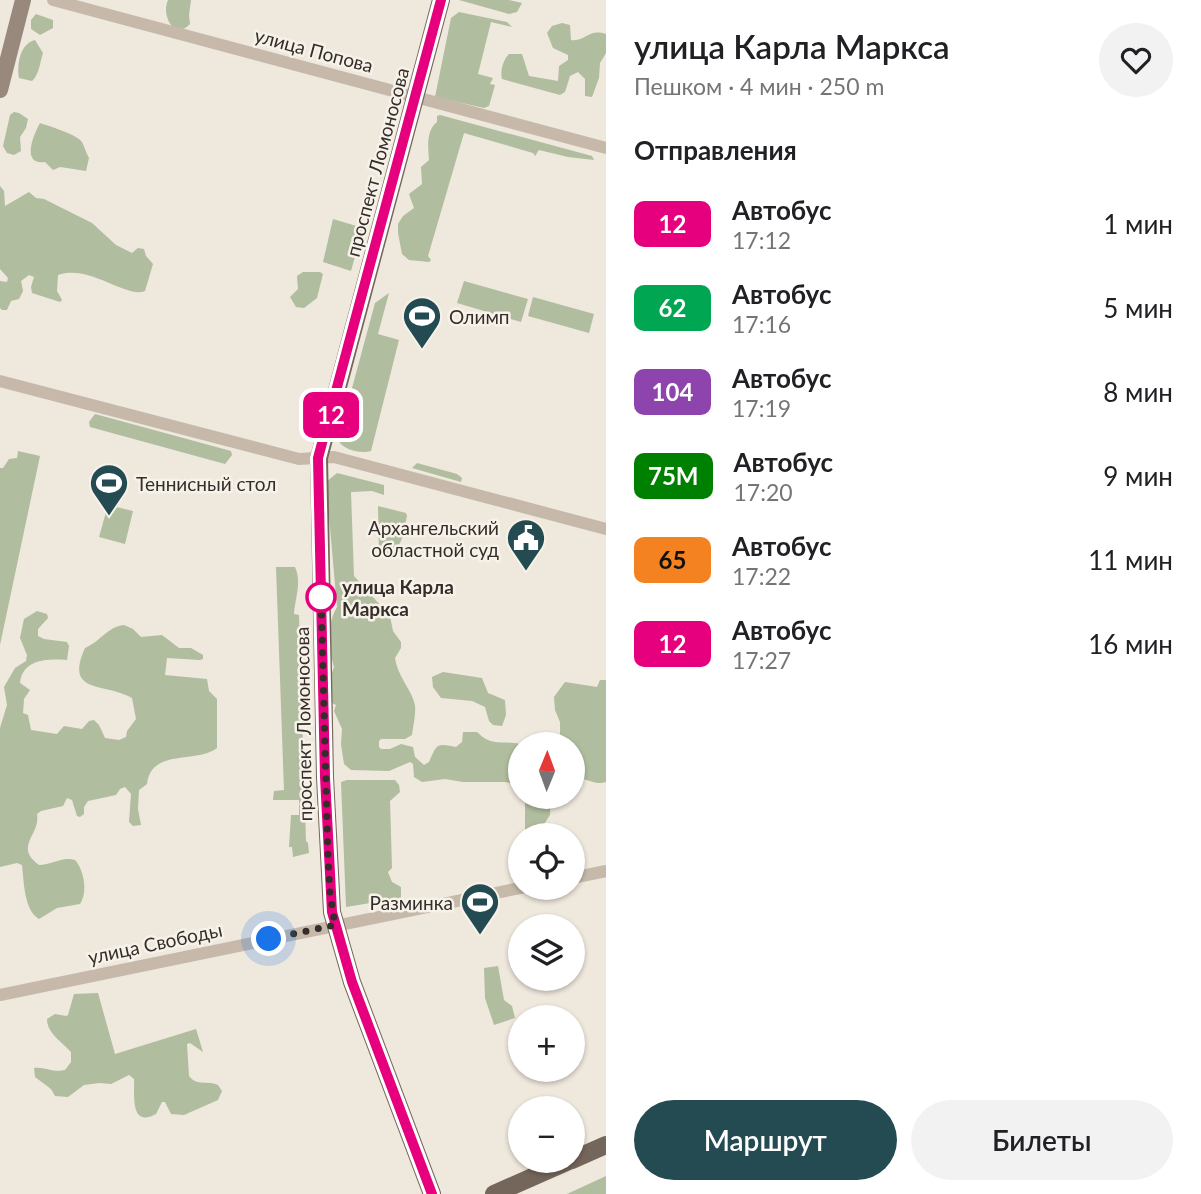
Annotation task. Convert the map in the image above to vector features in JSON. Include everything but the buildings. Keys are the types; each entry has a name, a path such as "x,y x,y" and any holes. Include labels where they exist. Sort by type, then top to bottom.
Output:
{"main road":[{"path":"0,90 23,0"},
{"name":"проспект Ломоносова","path":"432,1194 352,982 335,925 330,893 318,458 442,0"},
{"path":"585,1154 606,1145"},
{"path":"494,1194 542,1173"}],"street":[{"name":"улица Попова","path":"53,0 606,148"},
{"path":"0,381 293,458 334,457 606,529"},
{"path":"585,875 606,871"},
{"name":"улица Свободы","path":"0,995 508,890"}],"green space":[{"path":"168,0 191,0 190,24 179,30 170,24 166,12"},
{"path":"459,0 509,0 522,3 517,12 509,14"},
{"path":"459,12 507,22 512,27 491,22 478,74 493,78 490,84 495,85 489,106 484,108 435,97 451,18"},
{"path":"36,14 53,20 53,28 40,35 31,29 31,20"},
{"path":"562,23 570,25 571,40 595,33 606,34 606,53 600,63 599,78 592,97 585,96 585,79 578,72 570,76 565,92 560,95 502,79 502,69 507,56 522,54 529,76 558,81 559,66 568,60 568,55 553,48 547,33 552,26"},
{"path":"35,40 43,53 38,72 32,81 19,78 22,51"},
{"path":"14,112 28,119 20,137 21,151 14,155 7,153 3,146 10,115"},
{"path":"440,115 592,156 594,160 539,150 535,156 533,153 464,133 428,256 431,260 409,260 402,254 398,224 403,216 414,208 409,194 422,184 421,167 429,160 429,134"},
{"path":"40,123 75,136 82,142 89,158 86,171 60,167 53,170 45,162 33,159 31,148"},
{"path":"0,186 4,191 5,206 29,192 36,198 44,199 92,223 116,245 132,253 138,248 144,249 153,264 145,291 128,290 95,277 70,273 58,275 57,291 62,300 60,302 32,293 34,277 29,275 21,281 23,291 19,299 11,301 7,310 2,310 0,281 7,282 8,278 0,269"},
{"path":"333,219 363,228 351,271 323,262"},
{"path":"303,272 323,274 317,298 304,308 296,307 290,297 298,289 297,276"},
{"path":"464,281 528,299 521,322 457,303"},
{"path":"389,293 378,334 399,340 371,451 348,449 338,440 375,303"},
{"path":"533,297 594,314 589,333 528,316"},
{"path":"95,414 231,451 232,455 225,464 90,427 89,422"},
{"path":"18,451 40,456 0,645 0,468 3,468 9,459 17,458"},
{"path":"417,463 457,474 462,478 461,482 412,468"},
{"path":"337,473 384,485 384,495 372,491 351,492 354,576 390,616 393,631 401,642 401,648 395,658 414,700 415,709 412,735 405,739 381,739 379,747 390,749 401,744 413,747 415,757 424,765 429,762 438,746 456,747 462,742 463,732 477,732 487,740 508,743 508,782 445,779 422,782 414,777 413,764 410,762 389,771 351,770 344,764 342,729 334,711 336,705 332,703 330,678 334,667 329,644 330,629 337,607 326,482"},
{"path":"108,505 133,511 125,544 99,537"},
{"path":"378,506 406,513 407,516 397,548 393,552 379,555"},
{"path":"276,567 295,567 298,578 294,614 299,615 306,841 309,853 293,857 292,847 289,847 291,815 299,815 299,800 273,800 274,791 284,790"},
{"path":"37,611 47,614 48,618 38,629 38,636 67,642 69,646 67,660 31,664 22,675 20,683 30,690 24,699 23,713 28,715 31,730 57,734 64,726 82,729 89,721 94,720 105,738 119,740 126,737 136,719 132,698 90,685 83,680 80,673 85,648 118,626 124,625 141,637 162,635 179,648 191,648 203,655 200,660 167,658 165,675 207,679 209,691 217,699 217,748 208,753 176,758 157,765 150,773 147,784 139,790 141,825 133,826 129,822 131,794 125,787 116,795 88,801 84,814 80,817 77,816 72,800 67,798 63,806 37,814 28,846 32,858 39,865 66,859 75,860 84,881 80,904 57,908 39,919 30,909 22,865 17,863 0,867 0,728 7,705 4,687 15,668 26,661 27,655 20,638 24,619"},
{"path":"443,672 482,678 488,693 505,700 506,715 502,726 493,725 485,707 472,701 441,698 433,687 432,677"},
{"path":"600,680 606,680 606,782 601,783 585,779 585,732 560,732 554,697 565,682 597,687"},
{"path":"395,780 399,785 400,792 390,801 392,868 388,872 392,882 401,887 401,898 346,907 341,782"},
{"path":"525,809 550,809 545,823 525,823"},
{"path":"498,966 504,1000 511,1005 508,1005 508,1020 494,1025 485,998 484,968"},
{"path":"98,993 115,1054 196,1029 203,1052 190,1043 187,1044 189,1076 199,1082 218,1085 222,1091 218,1100 184,1115 171,1114 165,1102 162,1102 156,1114 141,1117 135,1107 134,1079 129,1075 111,1084 84,1085 68,1097 55,1096 51,1089 35,1077 34,1068 65,1070 71,1062 71,1052 52,1033 47,1019 55,1014 68,1015 74,994"},
{"path":"606,1176 606,1194 567,1194"}],"bus line":[{"name":"12","path":"432,1194 352,982 332,912 325,777 318,458 441,0"}],"place":[{"name":"Олимп","path":"422,350"},
{"name":"Теннисный стол","path":"109,517"},
{"name":"Архангельский областной суд","path":"526,572"},
{"name":"улица Карла Маркса","path":"321,597"},
{"name":"Разминка","path":"480,936"}],"route":[{"path":"269,939 335,925 328,857 321,597"}]}
